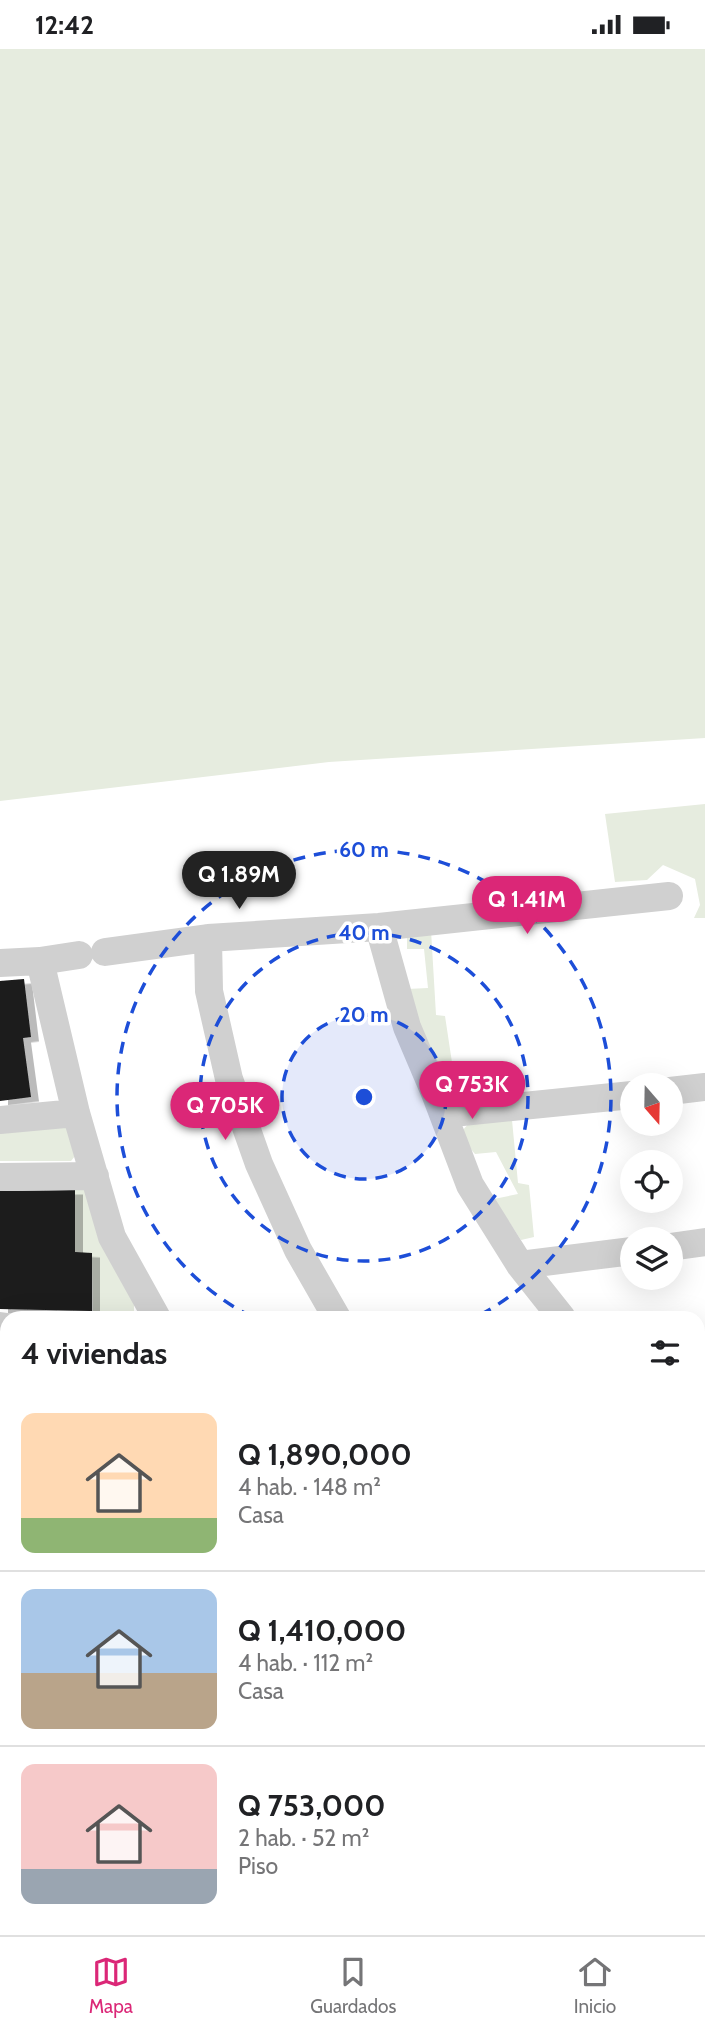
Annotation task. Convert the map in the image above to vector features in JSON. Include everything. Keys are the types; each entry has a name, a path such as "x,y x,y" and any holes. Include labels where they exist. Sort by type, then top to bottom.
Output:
{"street":[{"path":"0,963 40,961 208,938 379,927 669,896"},
{"path":"379,927 407,1027 470,1185 520,1265 556,1311"},
{"path":"208,938 209,991 229,1079 259,1164 298,1250 333,1311"},
{"path":"40,961 76,1113 112,1237 153,1311"},
{"path":"683,1090 705,1087"},
{"path":"443,1114 620,1096"},
{"path":"0,1120 76,1113"},
{"path":"0,1177 95,1177"},
{"path":"683,1246 705,1243"},
{"path":"520,1265 620,1252"}],"shaded area":[{"path":"0,49 705,49 705,738 329,762 0,801"},
{"path":"705,804 705,918 694,918 700,905 695,879 663,865 647,880 615,882 605,814"},
{"path":"431,930 436,1015 445,1016 456,1089 443,1094 407,989 428,988 424,949 407,949 407,933"},
{"path":"512,1120 518,1183 529,1185 534,1237 521,1240 494,1199 518,1194 496,1152 475,1154 465,1142 463,1130 469,1123"},
{"path":"0,1125 67,1127 75,1156 71,1161 0,1161"},
{"path":"88,1187 134,1311 93,1311 92,1254 75,1252 75,1190"}],"building":[{"path":"24,979 31,1037 23,1038 31,1097 0,1101 0,981"},
{"path":"75,1190 75,1252 92,1253 92,1311 0,1309 0,1191"}]}
